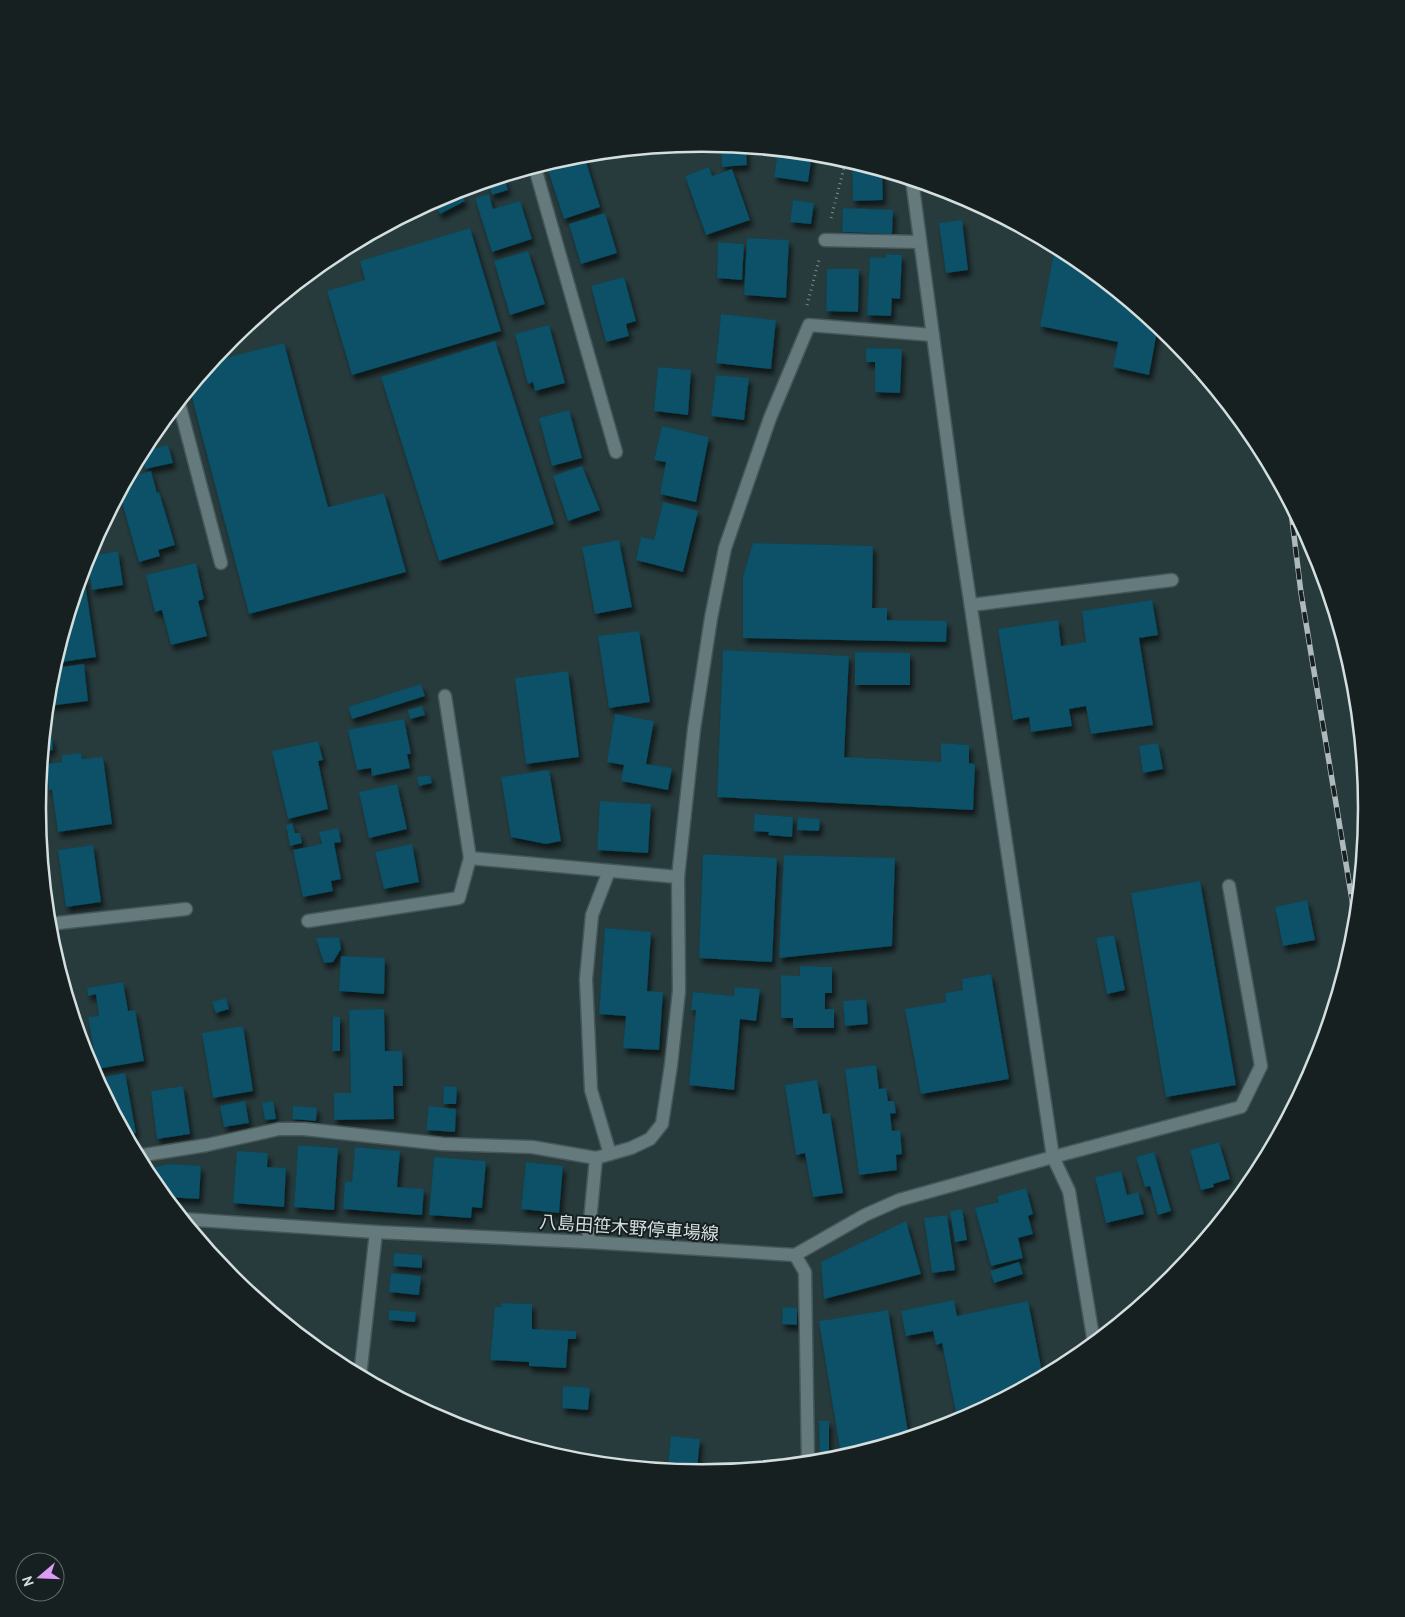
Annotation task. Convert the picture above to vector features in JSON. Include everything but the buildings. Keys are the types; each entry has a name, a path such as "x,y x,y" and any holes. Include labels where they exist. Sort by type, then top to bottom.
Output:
{"street":[{"path":"537,174 616,452"},
{"path":"913,187 971,605 1053,1157 1069,1191 1093,1336"},
{"path":"825,240 920,242"},
{"path":"145,1155 207,1145 280,1129 443,1144 532,1147 596,1158 630,1148 650,1139 662,1124 671,1064 679,991 678,877 694,729 711,618 725,548 770,418 809,325 933,334"},
{"path":"181,410 221,563"},
{"path":"971,605 1172,580"},
{"path":"308,921 459,898 470,858 446,696"},
{"path":"470,858 678,877"},
{"path":"610,870 592,915 586,979 592,1090 610,1154"},
{"path":"808,1456 805,1272 795,1255 865,1215 899,1200 1241,1107 1261,1066 1229,886"},
{"path":"58,932 186,909"},
{"path":"588,1242 596,1158"},
{"name":"八島田笹木野停車場線","path":"191,1220 376,1232 588,1242 795,1255"},
{"path":"361,1369 376,1232"}],"railway":[{"path":"1292,520 1301,593 1352,900"}]}
